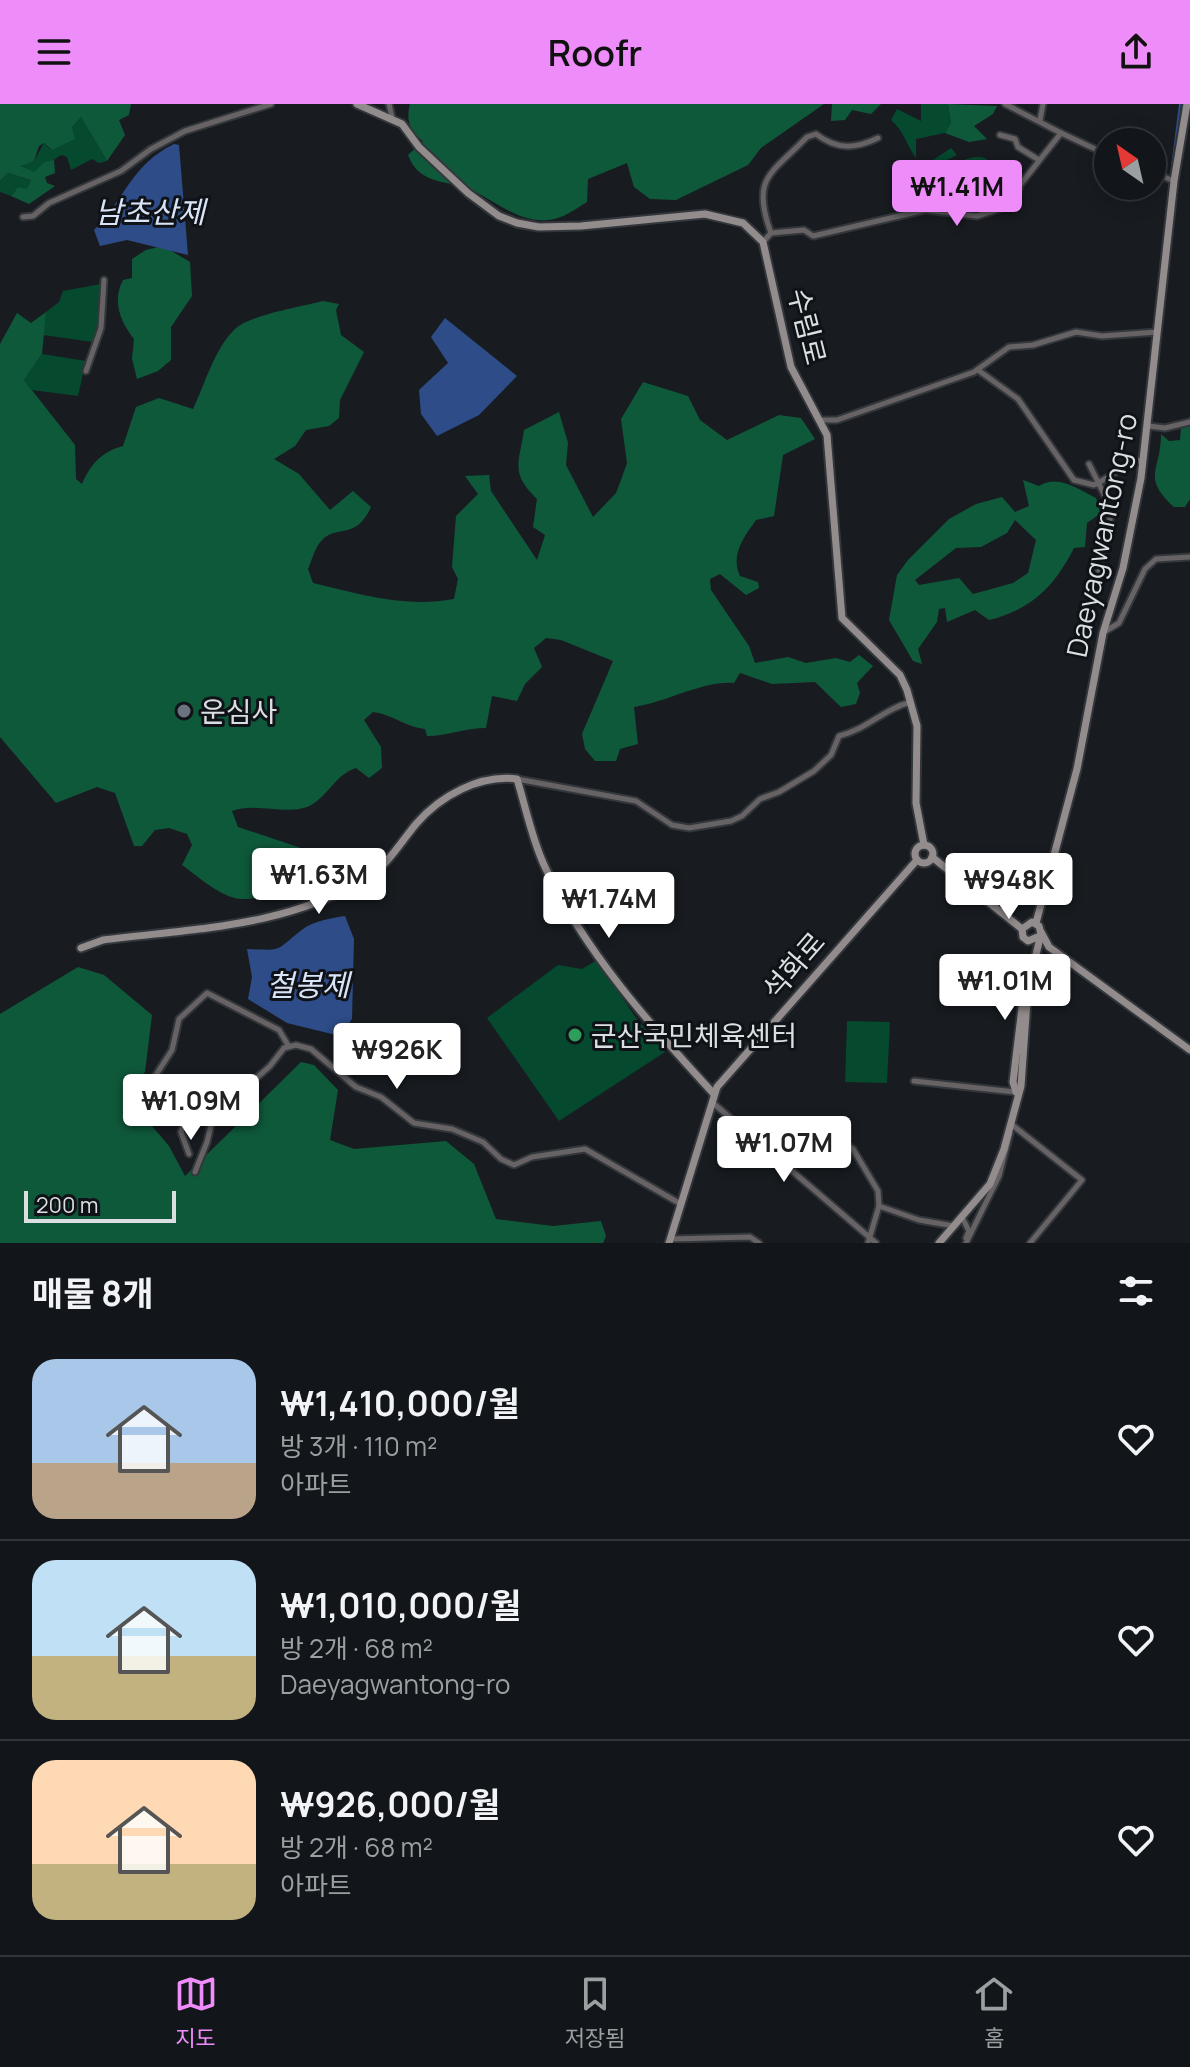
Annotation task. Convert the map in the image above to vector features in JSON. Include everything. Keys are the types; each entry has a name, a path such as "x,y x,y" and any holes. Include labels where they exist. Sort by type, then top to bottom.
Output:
{"main road":[{"path":"357,104 392,117 468,193 499,216 517,223 539,227 581,226 705,214 743,223 763,242"},
{"name":"Daeyagwantong-ro","path":"1036,923 1077,769 1103,633 1123,568 1143,460 1159,332 1172,180 1188,120 1187,104"},
{"name":"수림로","path":"763,242 791,367 827,435 842,618 900,675 911,702 917,726 916,803 924,845 931,848 932,857 1022,929"},
{"path":"81,948 103,940 245,925 288,912 371,876 419,822 454,793 489,778 517,779 543,864 568,909 643,1017 713,1098"},
{"path":"924,845 916,851 917,860 927,862 932,857"},
{"name":"석화로","path":"669,1241 713,1098 917,860"},
{"path":"939,1243 990,1184 1010,1124 1016,1092 1013,1082 1029,954 1022,929 1027,923 1036,923 1039,937 1028,987 1021,1086 1016,1092"},
{"path":"1026,939 1039,937"},
{"path":"1039,937 1190,1052"}],"street":[{"path":"23,217 33,216 49,203 121,171 151,149 185,131 271,104"},
{"path":"389,104 392,117"},
{"path":"1005,104 1094,148"},
{"path":"1040,120 1043,104"},
{"path":"763,242 771,233 804,230 813,236 925,210 977,216 997,211 1015,204 1020,185 1061,133"},
{"path":"771,233 760,204 761,187 807,137 816,134 828,143 857,148 878,138"},
{"path":"1000,135 1015,139 1018,147 1039,160"},
{"path":"1166,178 1172,180"},
{"path":"86,371 101,328 104,280"},
{"path":"820,420 837,420 978,370 1009,347 1033,345 1076,332 1102,336 1159,332"},
{"path":"978,370 1018,399 1074,480 1097,483 1133,461 1143,460"},
{"path":"1148,426 1165,428 1190,422"},
{"path":"1089,464 1097,483 1107,494 1112,510 1098,576"},
{"path":"1103,633 1119,623 1145,569 1156,559 1190,557"},
{"path":"517,779 636,801 680,827 731,821 760,799 779,792 814,771 831,755 839,736 858,732 892,708 911,702"},
{"path":"185,1120 168,1102 154,1078 172,1050 179,1019 207,993 279,1030 288,1045 311,1049 356,1087 381,1097 414,1123 452,1129 483,1142 501,1159 514,1165 532,1157 585,1149 679,1203"},
{"path":"195,1172 213,1117 288,1045"},
{"path":"914,1081 1016,1092"},
{"path":"713,1098 744,1132 876,1243"},
{"path":"185,1120 213,1117"},
{"path":"185,1120 181,1132 189,1154"},
{"path":"744,1132 772,1133 791,1122 812,1122 861,1157 878,1191 879,1206 869,1240"},
{"path":"965,1243 999,1176 1010,1144 1010,1124"},
{"path":"1010,1124 1082,1180 1030,1243"},
{"path":"879,1206 919,1220 954,1226"},
{"path":"962,1217 969,1231 965,1243"},
{"path":"669,1241 750,1237 759,1243"}],"green space":[{"path":"0,104 131,104 129,115 119,120 125,135 107,161 81,117 72,127 75,139 52,150 44,143 39,146 34,161 21,166 34,172 45,162 54,160 55,173 45,177 47,183 55,186 29,204 11,196 18,187 27,189 31,180 8,173 0,181"},
{"path":"410,104 824,104 761,148 748,165 676,200 650,199 634,187 627,163 588,179 587,202 559,218 538,220 510,211 474,191 420,172 408,155 423,141 410,125"},
{"path":"832,104 881,104 871,114 852,110 845,120 831,121"},
{"path":"921,104 948,104 951,123 945,133 916,139 916,158 891,120 897,109 921,121"},
{"path":"948,104 997,106 993,114 974,126 987,139 969,142 945,133 951,123"},
{"path":"81,117 107,161 99,163 92,159 71,170 67,157 61,155 34,173 20,165 34,161 44,143 51,150"},
{"path":"951,148 957,155 945,161 946,168 964,160 983,157 1005,180 1017,187 1011,204 979,213 957,211 958,195 946,195 939,186 928,186 921,168"},
{"path":"8,173 31,180 27,190 18,187 11,196 0,192 0,181"},
{"path":"163,246 190,262 192,296 171,327 171,360 158,371 137,379 132,359 134,339 121,318 118,296 123,280 132,278 132,259 146,250"},
{"path":"101,284 100,325 93,342 43,335 46,312 59,302 63,291"},
{"path":"323,301 339,304 336,310 341,335 364,352 340,400 339,418 329,426 306,430 295,446 274,459 299,474 330,510 353,491 371,507 359,524 329,535 320,542 308,569 313,583 400,601 454,599 458,579 452,567 456,516 478,494 465,476 489,475 491,491 537,560 545,535 533,527 537,499 523,482 518,467 524,430 559,412 568,443 566,465 593,517 616,493 621,480 627,463 621,419 643,382 688,396 700,420 727,440 779,415 801,418 815,439 783,455 774,516 756,520 740,546 737,568 740,576 758,582 759,588 746,595 720,574 710,579 711,590 749,646 755,663 788,657 806,663 836,658 850,662 859,655 873,666 857,683 860,693 856,704 841,707 815,682 772,684 740,673 734,683 709,685 634,707 638,744 620,749 616,761 595,761 585,749 582,734 613,661 561,640 546,638 534,648 542,667 525,684 517,701 492,696 486,728 427,736 425,729 373,712 364,720 381,747 382,768 369,778 356,768 348,771 307,807 232,811 238,827 304,849 319,874 282,891 250,899 225,895 182,865 192,845 187,834 169,828 155,830 142,846 134,846 115,793 97,787 56,803 0,737 0,344 17,313 31,323 46,312 42,354 24,380 75,445 76,479 82,484 98,460 123,446 136,407 159,398 193,409 210,368 234,330 263,316"},
{"path":"42,354 86,361 78,396 32,390 24,380"},
{"path":"1190,416 1190,499 1185,507 1174,507 1164,497 1155,480 1161,434 1169,441 1180,440 1181,428"},
{"path":"1023,480 1039,486 1061,482 1096,498 1101,513 1087,523 1085,547 1074,548 1050,585 1030,603 989,620 975,610 947,622 945,608 939,609 937,622 918,649 922,664 913,661 889,620 897,575 908,560 949,519 976,504 1002,497 1015,512 1029,506","holes":["1015,520 1036,540 1028,573 1013,583 973,594 959,578 919,585 915,580 956,548 981,547 1007,533"]},
{"name":"군산국민체육센터","path":"597,960 636,1018 665,1052 559,1121 487,1018 558,965 582,969"},
{"path":"78,967 104,975 152,1015 145,1072 124,1093 169,1146 185,1176 301,1062 314,1065 338,1090 330,1140 354,1149 446,1141 474,1164 496,1219 553,1226 601,1221 606,1236 603,1243 0,1243 0,1014"},
{"path":"847,1021 890,1022 887,1083 845,1082"}],"water":[{"name":"남초산제","path":"174,144 179,145 188,255 127,240 100,246 94,230 138,172 159,152"},
{"path":"445,318 517,376 479,415 437,436 421,414 419,390 448,363 431,337"},
{"name":"철봉제","path":"345,916 354,939 352,1019 340,1036 287,1023 248,999 252,977 247,949 279,948 312,924"}],"waterway":[{"path":"1166,214 1180,104"}],"place":[{"name":"운심사","path":"184,711"},
{"name":"군산국민체육센터","path":"575,1035"}]}
